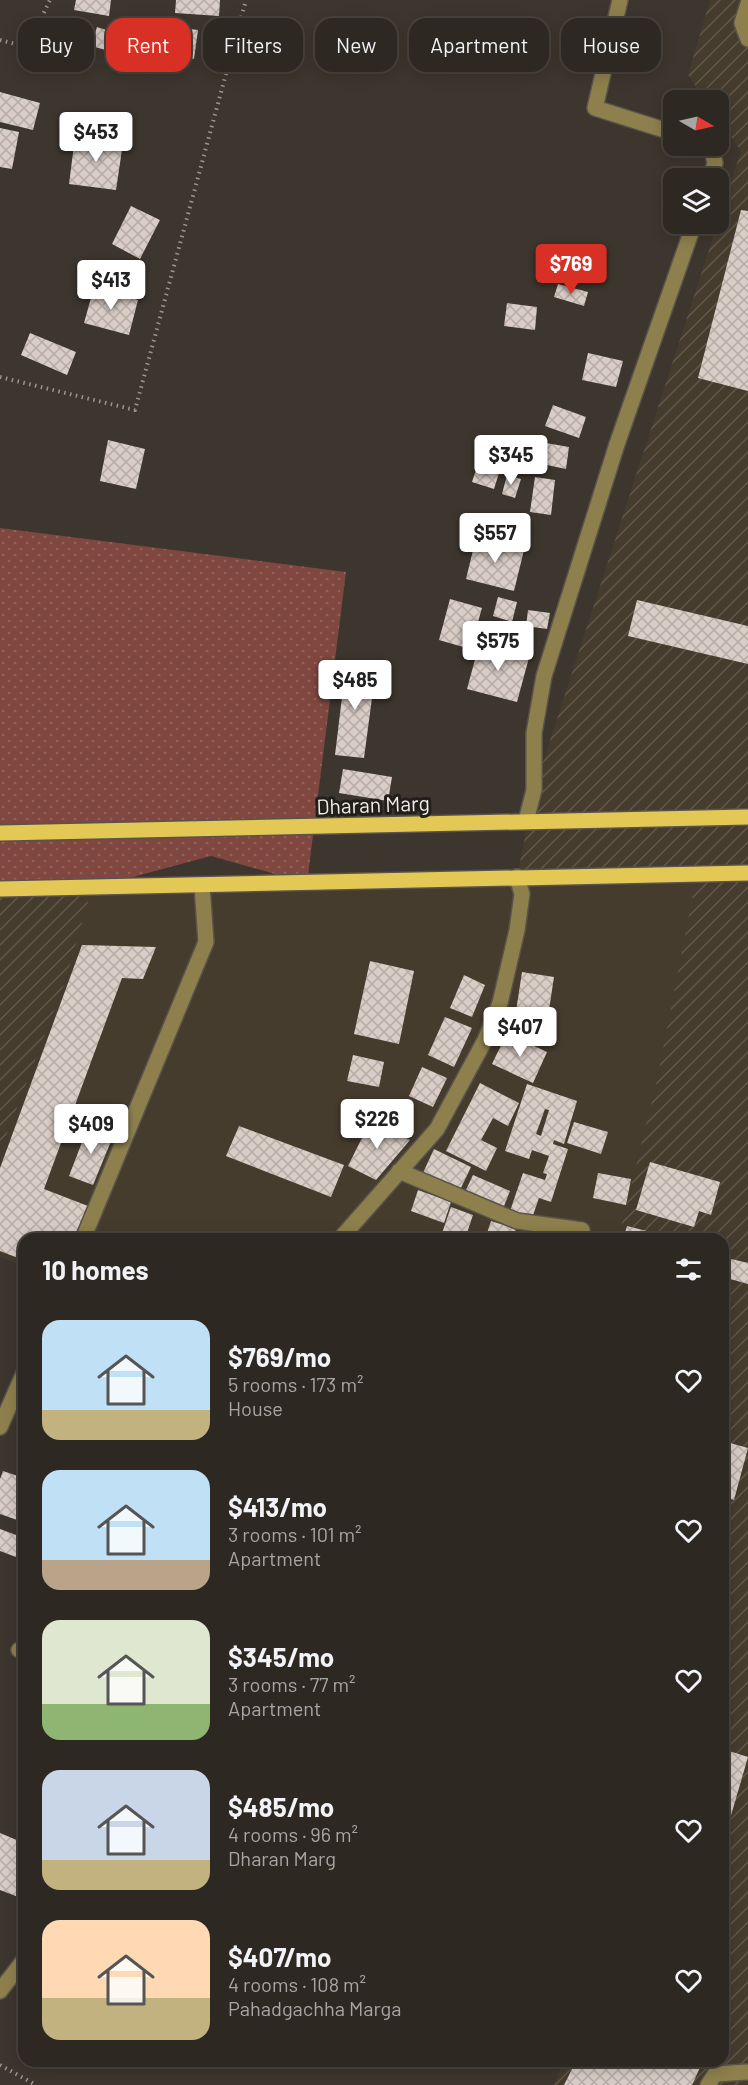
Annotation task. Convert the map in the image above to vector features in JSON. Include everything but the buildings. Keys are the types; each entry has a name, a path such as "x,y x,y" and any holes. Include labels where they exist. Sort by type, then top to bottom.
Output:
{"main road":[{"name":"Dharan Marg","path":"0,833 748,818"},
{"path":"0,889 748,873"}],"street":[{"path":"620,0 595,108 663,130"},
{"path":"748,4 742,23 748,39"},
{"path":"526,822 534,790 534,733 547,665 616,444 690,234"},
{"path":"345,1233 437,1129 485,1040 500,1003 517,930 522,894 517,877"},
{"path":"85,1233 206,942 202,886"},
{"path":"399,1171 517,1221 582,1230"},
{"path":"0,1427 18,1386"},
{"path":"0,1991 18,1968"},
{"path":"708,2085 716,2074 748,2072"}],"path":[{"path":"0,40 27,47 50,0"},
{"path":"0,377 135,410 246,0"},
{"path":"0,2065 36,2085"}],"shaded area":[{"path":"710,0 748,0 748,2085 554,2085 561,2067 729,2067 729,1233 619,1233 657,1080 697,874 517,877 534,790 714,234 729,234 729,188 741,151 729,134 729,90 698,90 688,75"},
{"path":"0,528 346,572 307,883 211,856 92,888 0,889"},
{"path":"698,874 657,1080 619,1233 18,1233 18,1264 0,1257 0,1152 65,982 92,888"},
{"path":"92,888 65,982 0,1152 0,889"}]}
